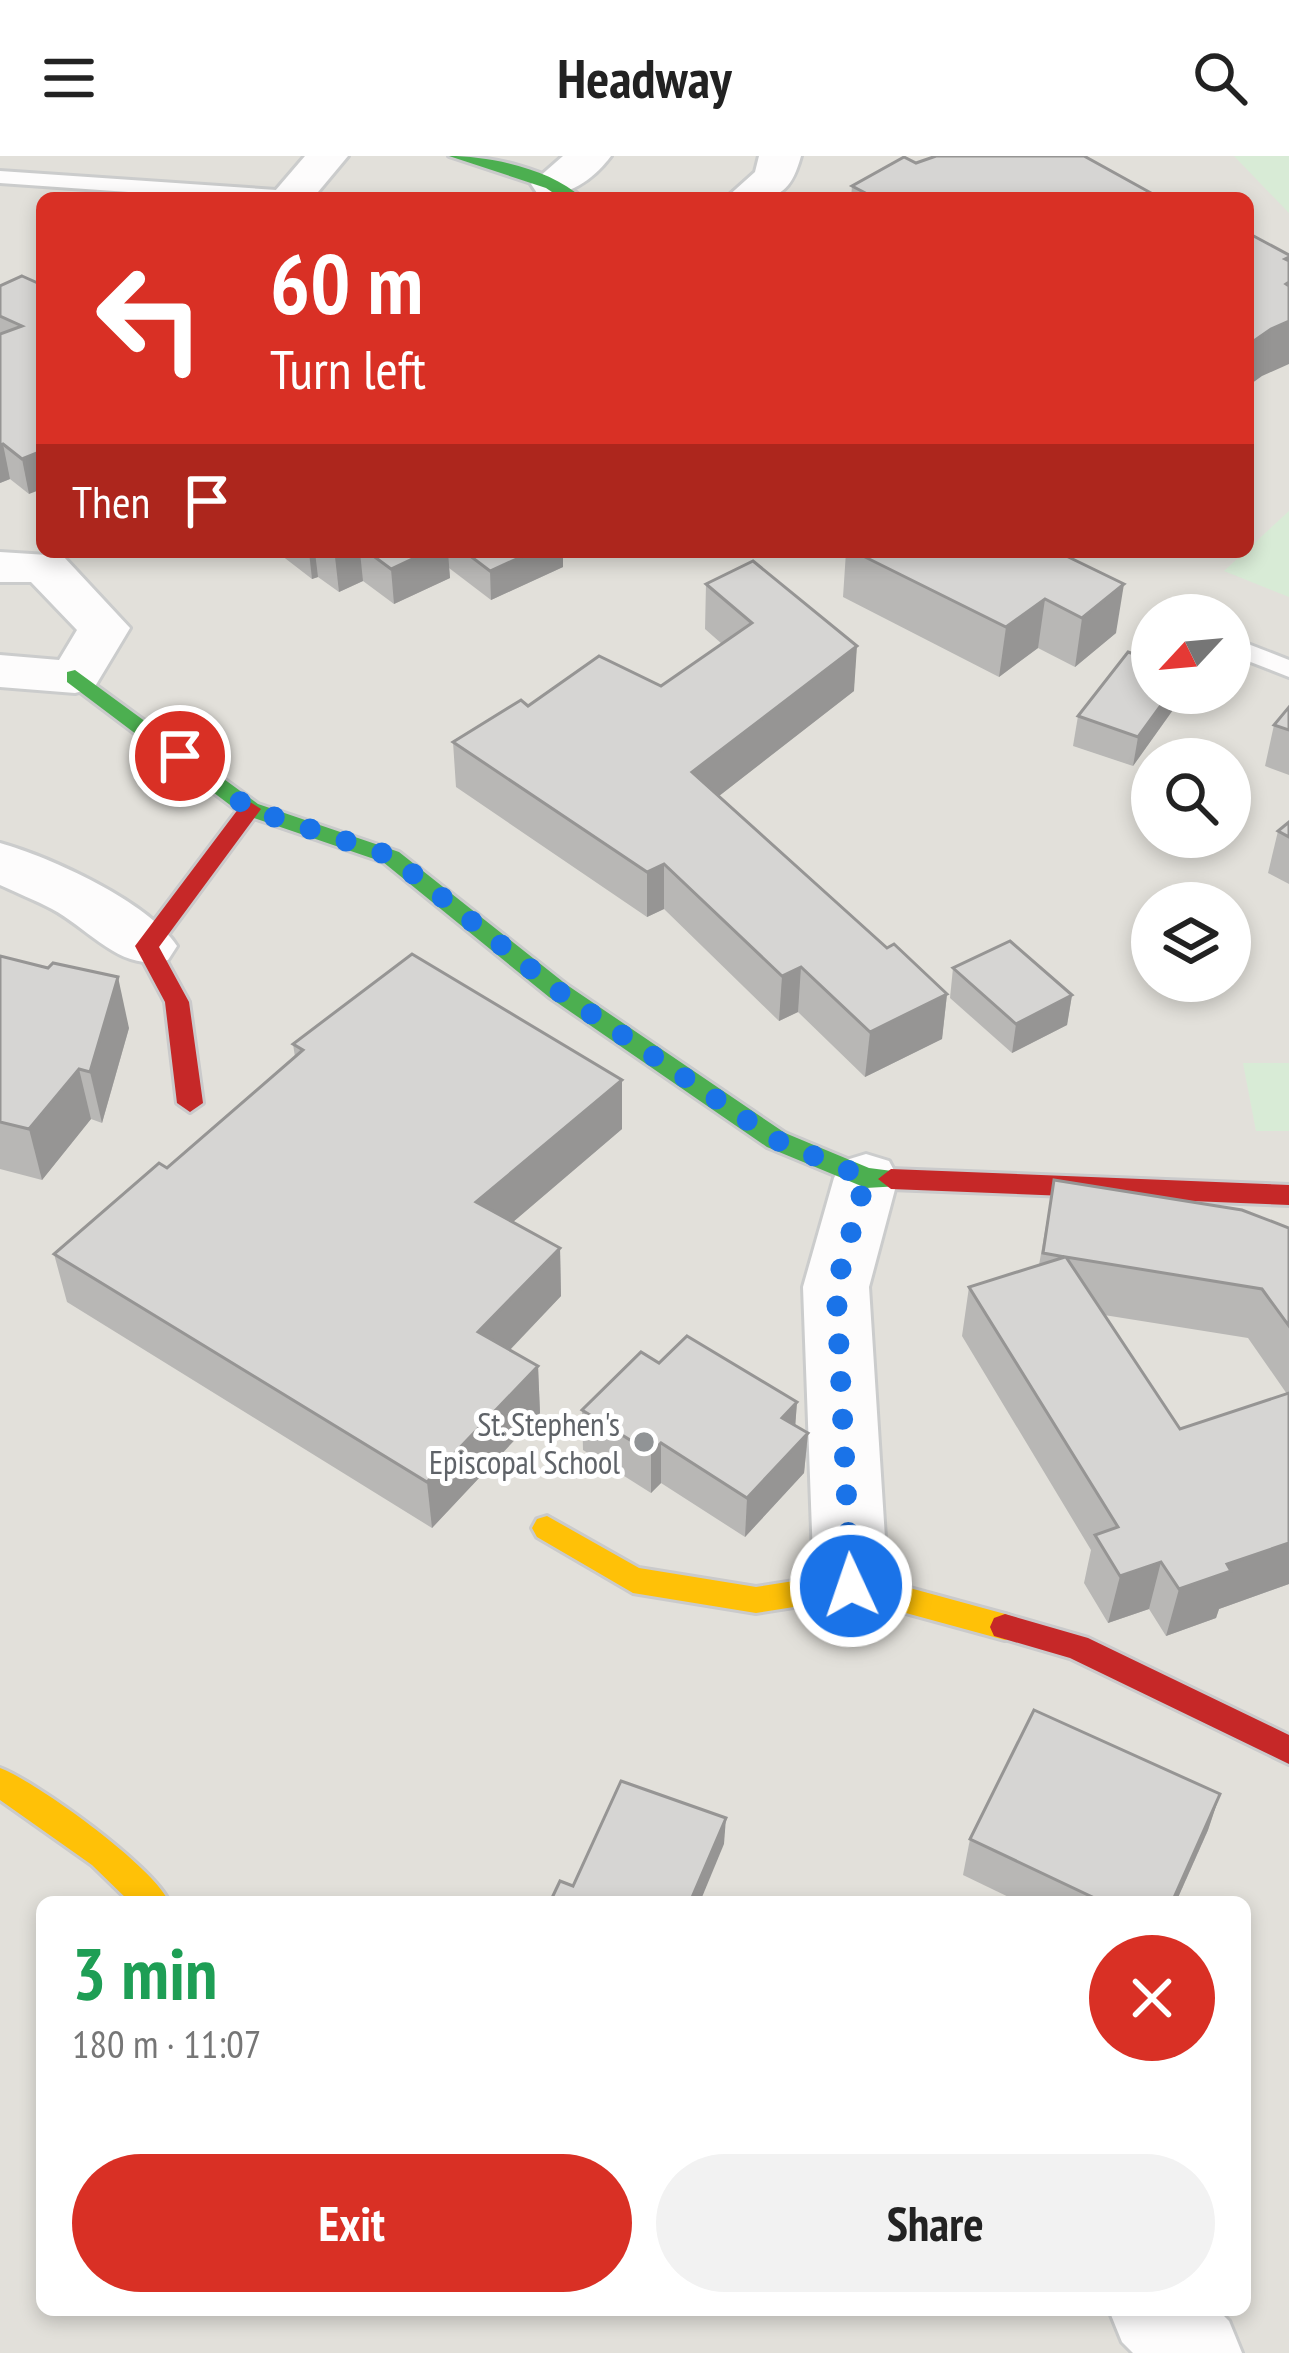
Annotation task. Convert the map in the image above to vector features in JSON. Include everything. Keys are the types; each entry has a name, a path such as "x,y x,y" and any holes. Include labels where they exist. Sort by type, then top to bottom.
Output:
{"street":[{"path":"296,192 327,156"},
{"path":"457,156 562,191 590,156"},
{"path":"754,192 774,178 780,156"},
{"path":"0,567 44,567 104,628 75,676"},
{"path":"0,671 75,676 250,809 391,856 558,991 758,1128 866,1178 1289,1195"},
{"path":"147,946 250,809"},
{"path":"0,862 74,896 147,946 177,1002 190,1103"},
{"path":"851,1586 836,1287 866,1178"},
{"path":"547,1528 633,1580 756,1600 851,1586 1077,1647 1289,1750"},
{"path":"0,1782 104,1855 147,1896"},
{"path":"1160,2316 1197,2353"}],"lane":[{"path":"0,177 208,192"},
{"path":"1251,654 1289,669"}],"shaded area":[{"name":"St. Stephen's Episcopal School","path":"0,156 1289,156 1289,2353 0,2353"}],"green space":[{"path":"1234,156 1289,156 1289,213"},
{"path":"1289,511 1289,597 1224,571 1238,558 1254,558 1254,543"},
{"path":"1243,1063 1289,1063 1289,1131 1256,1131"}],"building":[{"path":"936,156 1084,156 1149,192 864,192 852,186 904,157 916,163"},
{"path":"1254,236 1289,255 1285,259 1289,261 1289,321 1254,341"},
{"path":"22,276 36,282 36,453 22,459 0,445 0,334 22,326 0,316 0,286"},
{"path":"376,558 414,558 391,569"},
{"path":"473,558 519,558 490,571"},
{"path":"867,558 1070,558 1124,584 1082,618 1045,599 1006,627"},
{"path":"753,561 857,646 692,772 887,948 894,944 947,994 870,1032 801,967 782,976 664,864 647,872 453,742 521,700 528,706 599,656 661,686 752,623 706,584"},
{"path":"1131,653 1131,714 1155,714 1138,737 1078,716"},
{"path":"1289,707 1289,730 1274,725"},
{"path":"1010,941 1072,995 1016,1024 953,968"},
{"path":"412,954 622,1080 476,1202 560,1248 478,1332 538,1366 427,1482 54,1254 159,1163 167,1168 303,1050 293,1044"},
{"path":"0,956 118,977 90,1072 79,1069 29,1129 0,1122"},
{"path":"1054,1180 1242,1210 1289,1228 1289,1326 1262,1289 1066,1257 1180,1429 1289,1393 1289,1543 1227,1564 1231,1571 1179,1589 1161,1562 1120,1576 1095,1535 1118,1527 969,1287 1065,1257 1043,1253"},
{"path":"687,1336 797,1402 782,1418 808,1433 747,1498 661,1443 651,1453 582,1410 641,1352 659,1363"},
{"path":"1034,1710 1220,1794 1175,1896 1090,1896 970,1839"},
{"path":"621,1781 726,1818 693,1896 553,1896 560,1881 573,1886"}],"traffic: fast":[{"path":"457,156 552,184 564,192"},
{"path":"75,677 250,809 391,857 558,991 776,1140 866,1178 891,1179"}],"traffic: slow":[{"path":"547,1528 633,1580 756,1600 851,1585 1005,1627"},
{"path":"0,1782 104,1855 147,1896"}],"traffic: jam":[{"path":"190,1103 177,1002 147,946 250,809"},
{"path":"891,1179 1289,1195"},
{"path":"1005,1627 1077,1647 1289,1750"}],"place":[{"name":"St. Stephen's Episcopal School","path":"644,1442"}],"route":[{"path":"180,756 250,809 391,856 558,991 776,1140 866,1178 836,1287 851,1586"}]}
